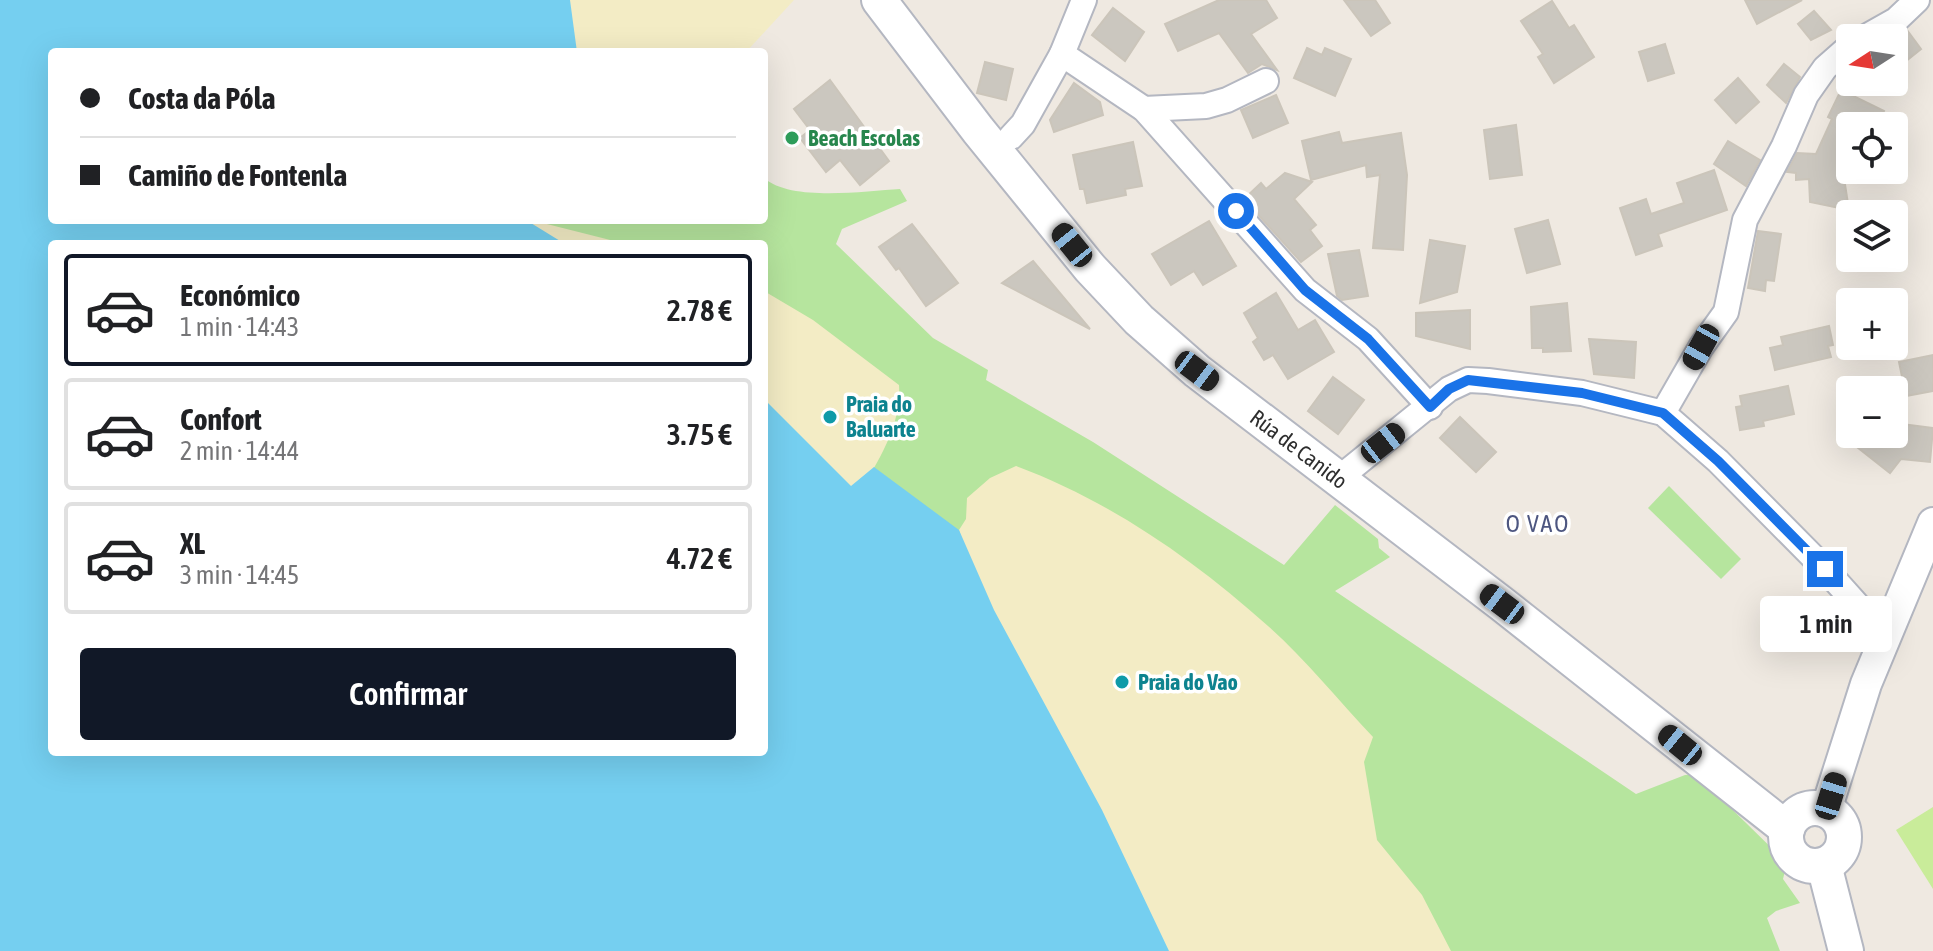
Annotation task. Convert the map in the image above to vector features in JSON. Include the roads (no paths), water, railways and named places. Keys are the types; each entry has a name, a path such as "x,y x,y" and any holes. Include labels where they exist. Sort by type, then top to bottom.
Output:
{"main road":[{"name":"Rúa de Canido","path":"879,0 978,130 1115,296 1197,371 1502,604 1787,829 1787,846 1797,860 1805,865 1824,865"},
{"path":"1787,829 1798,813 1816,808 1835,815 1844,834 1840,853 1824,865 1846,951"}],"street":[{"path":"1011,137 1023,124 1062,54 1084,0"},
{"path":"1889,24 1917,0"},
{"path":"1062,54 1144,109 1305,290 1368,339 1430,407"},
{"path":"1663,413 1701,347 1726,312 1745,220 1784,146 1806,95 1836,58"},
{"path":"1144,109 1206,106 1227,100 1266,81"},
{"path":"1338,479 1449,389 1468,380 1582,393 1663,413 1718,461 1825,569 1885,636"},
{"path":"1826,810 1866,684 1933,523"}],"water":[{"path":"0,0 570,0 576,48 48,48 48,224 532,224 558,240 48,240 48,756 768,756 768,403 851,486 874,467 959,530 994,610 1102,810 1169,951 0,951"}],"place":[{"name":"Beach Escolas","path":"792,138"},
{"name":"Praia do Baluarte","path":"830,417"},
{"name":"Praia do Vao","path":"1122,682"}],"district":[{"name":"O VAO","path":"1538,523"}]}
